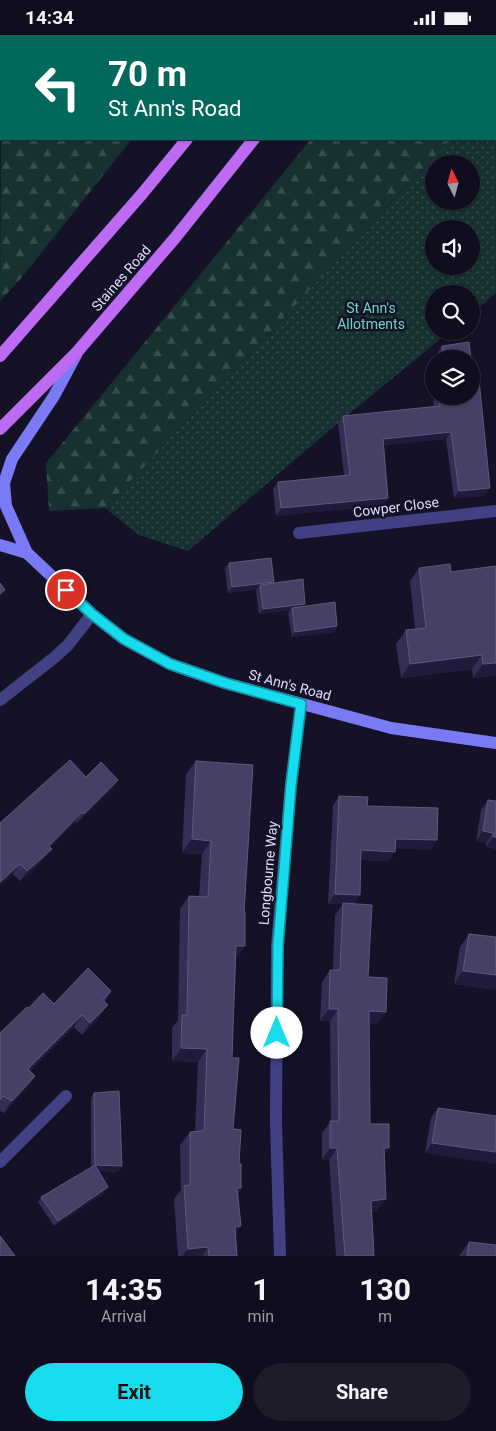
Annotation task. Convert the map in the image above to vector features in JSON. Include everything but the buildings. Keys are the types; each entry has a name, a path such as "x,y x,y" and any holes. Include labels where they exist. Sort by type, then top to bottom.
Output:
{"main road":[{"path":"0,356 142,194 185,140"},
{"name":"Staines Road","path":"0,429 77,352 176,238 253,140"},
{"name":"St Ann's Road","path":"77,352 54,396 12,459 4,483 3,503 27,553 92,614 124,639 170,664 225,683 390,727 496,743"},
{"name":"St Ann's Road","path":"0,545 27,553"}],"street":[{"name":"Cowper Close","path":"299,533 496,511"},
{"path":"0,700 68,645 92,614"},
{"name":"Longbourne Way","path":"280,1256 276,1122 278,945 291,785 301,704"},
{"path":"0,1162 66,1096"}],"green space":[{"path":"1,140 131,140 22,277 0,301"},
{"path":"310,140 450,140 436,155 425,155 425,167 105,508 49,511 46,463"},
{"name":"St Ann's Allotments","path":"450,140 496,140 496,293 480,306 480,285 425,285 425,340 439,340 188,551 139,535 105,508 425,167 425,210 480,210 480,155 436,155"}],"route":[{"path":"66,590 92,614 124,639 170,664 225,683 301,704 291,785 278,945 277,1033"}]}
